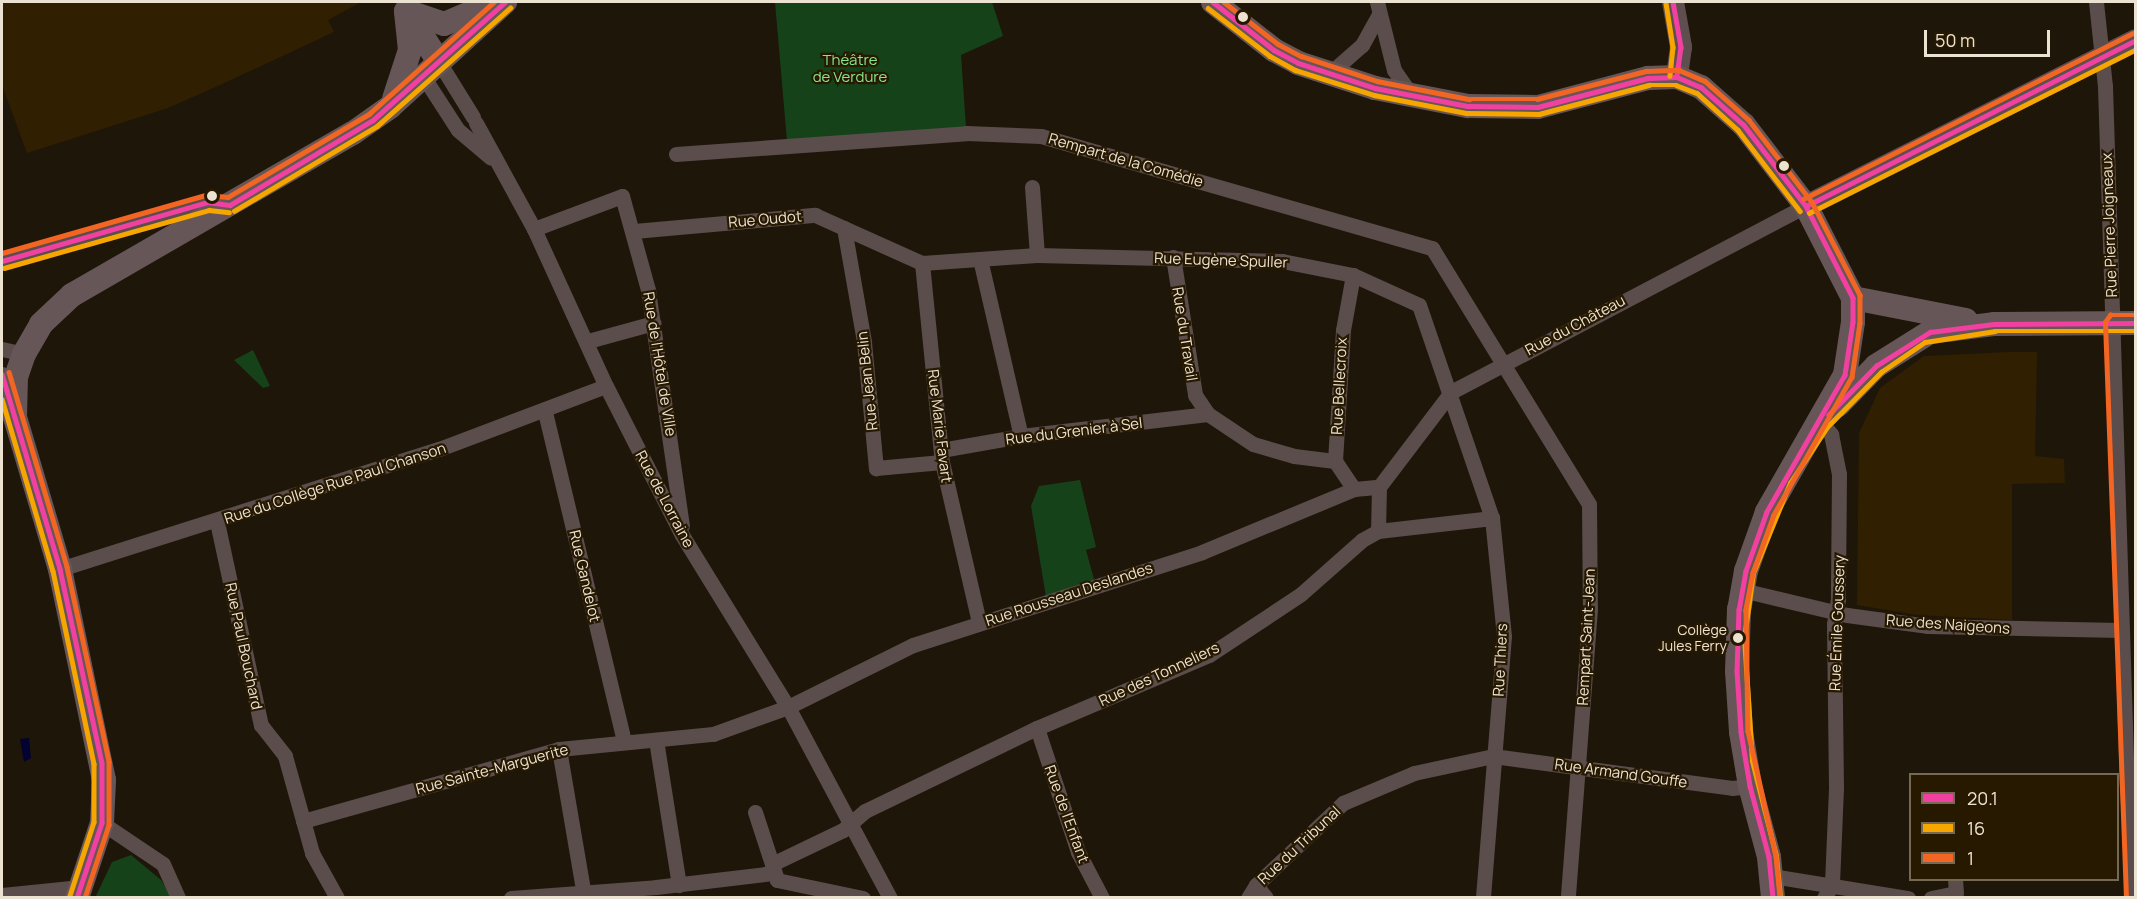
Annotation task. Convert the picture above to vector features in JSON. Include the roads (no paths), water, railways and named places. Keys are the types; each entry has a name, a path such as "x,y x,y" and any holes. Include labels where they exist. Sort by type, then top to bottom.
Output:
{"main road":[{"path":"403,6 435,24 444,24 497,2"},
{"path":"79,892 102,824 102,763 60,569 15,417 16,377 13,352 72,295 353,134 390,107 505,2"},
{"path":"1213,2 1274,50 1329,75 1412,96 1468,106 1538,107 1648,78 1677,77 1701,87 1744,125 1806,206 1853,298 1851,349 1845,375 1821,422 1775,496 1751,551 1742,590 1737,671 1750,786 1772,887"},
{"path":"390,107 410,50 403,6"},
{"path":"403,6 431,69"},
{"path":"410,50 431,69"},
{"path":"1853,298 1994,324"},
{"path":"1821,422 1876,366 1912,340 1930,332 1994,324 2124,322"}],"street":[{"path":"1673,2 1681,47 1677,77"},
{"name":"Rue Pierre Joigneaux","path":"2096,2 2124,322 2121,630 2129,648 2122,790 2134,897"},
{"path":"1329,75 1362,45 1378,8"},
{"path":"1378,8 1394,70 1412,96"},
{"path":"1806,206 2136,40"},
{"name":"Rue de Lorraine","path":"431,69 475,120 534,229 588,341 606,386 682,535 788,706 890,897"},
{"name":"Rue de Lorraine","path":"431,69 458,130 499,165"},
{"name":"Rempart de la Comédie","path":"676,154 966,133 1041,136 1432,248 1500,365"},
{"path":"1032,187 1037,255"},
{"name":"Rue de l'Hôtel de Ville","path":"534,229 622,196 634,231 654,323 682,535"},
{"path":"2,261 208,202 230,205"},
{"name":"Rue du Château","path":"1378,487 1451,392 1806,206"},
{"name":"Rue Oudot","path":"634,231 815,215 922,263"},
{"name":"Rue Jean Belin","path":"844,228 864,342 876,468 941,456"},
{"name":"Rue Eugène Spuller","path":"922,263 1037,255 1282,261 1353,275 1419,305 1451,392"},
{"name":"Rue du Travail","path":"1173,258 1196,395 1208,414 1253,444 1294,456 1335,461"},
{"path":"981,260 1021,436"},
{"name":"Rue Marie Favart","path":"922,263 941,456 980,622"},
{"name":"Rue Bellecroix","path":"1335,461 1342,330 1353,275"},
{"path":"588,341 654,323"},
{"name":"Rempart Saint-Jean","path":"1500,365 1589,504 1590,609 1568,897"},
{"path":"2,374 15,417"},
{"name":"Rue du Collège Rue Paul Chanson","path":"60,569 217,522 545,412 606,386"},
{"name":"Rue Thiers","path":"1451,392 1492,518 1504,636 1483,897"},
{"name":"Rue Gandelot","path":"545,412 624,741"},
{"name":"Rue du Grenier à Sel","path":"941,456 1021,436 1208,414"},
{"name":"Rue Émile Goussery","path":"1821,422 1831,434 1839,474 1828,891"},
{"path":"1335,461 1354,489"},
{"path":"1378,487 1378,531"},
{"name":"Rue Rousseau Deslandes","path":"788,706 913,645 1202,552 1354,489 1378,487"},
{"name":"Rue des Tonneliers","path":"773,869 852,823 865,811 1036,728 1209,655 1301,594 1362,540 1378,531 1492,518"},
{"name":"Rue Paul Bouchard","path":"217,522 261,725 285,756 312,853 337,897"},
{"name":"Rue des Naigeons","path":"1742,590 1835,611 1928,626 2121,630"},
{"name":"Rue Sainte-Marguerite","path":"303,820 559,749 713,734 788,706"},
{"name":"Rue de l'Enfant","path":"1036,728 1078,852 1102,897"},
{"path":"656,740 679,885"},
{"path":"559,749 583,890"},
{"name":"Rue Armand Gouffe","path":"1493,756 1732,788 1750,786"},
{"name":"Rue du Tribunal","path":"1252,891 1343,803 1414,773 1493,756"},
{"path":"755,812 777,880 863,897"},
{"path":"102,824 163,864 178,897"},
{"path":"512,897 583,890 655,892 679,885 773,869"},
{"path":"1931,897 1956,893 1954,881"},
{"path":"1772,887 1908,897"},
{"path":"1252,891 1266,897"},
{"path":"2,895 79,892"}],"place":[{"name":"Collège Jules Ferry","path":"1738,638"}],"park label":[{"name":"Théâtre de Verdure","path":"850,68"}]}
